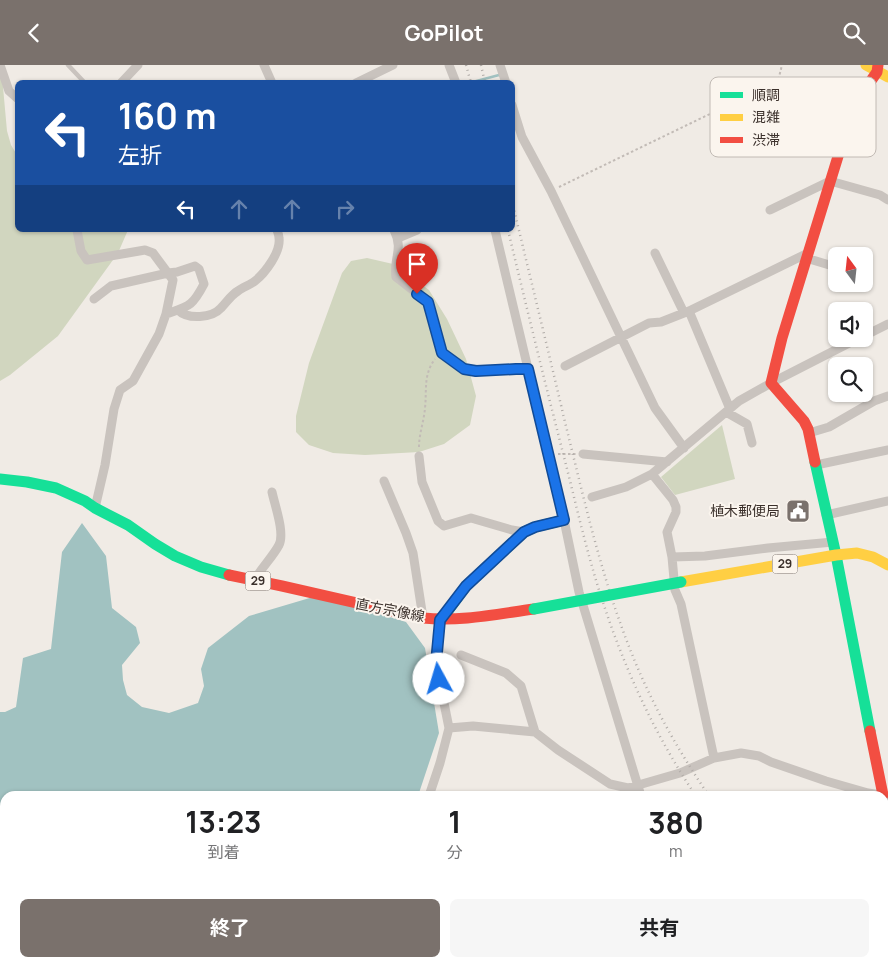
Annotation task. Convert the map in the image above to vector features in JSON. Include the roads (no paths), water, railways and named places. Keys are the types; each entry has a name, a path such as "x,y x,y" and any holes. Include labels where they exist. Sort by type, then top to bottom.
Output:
{"main road":[{"path":"866,65 881,71"},
{"path":"838,157 782,338 771,383 804,421 808,429 885,791"},
{"name":"直方宗像線","path":"0,479 56,488 85,501 128,525 175,556 201,567 254,581 423,618 440,620 466,619 534,609 836,555 857,553 873,557 888,565"},
{"path":"440,620 466,586 524,532 535,527 564,520"}],"street":[{"path":"0,65 9,91 15,96"},
{"path":"125,80 138,65"},
{"path":"264,65 271,80"},
{"path":"362,80 393,65"},
{"path":"450,65 455,80"},
{"path":"500,65 505,80"},
{"path":"515,115 522,137 551,191 655,408 684,448"},
{"path":"770,210 830,181 880,195 888,200"},
{"path":"77,232 81,251 87,260 145,250 153,253 173,280 166,315 159,334 133,381 120,390 114,409 95,508"},
{"path":"178,310 191,317 214,313 221,308 226,301 254,281 268,268 278,245 278,232"},
{"path":"495,232 564,520 579,592 640,791"},
{"path":"396,234 399,247 395,271 396,277 428,302 442,353 464,369 476,371 528,369"},
{"path":"655,253 686,312 728,410 747,424 752,443"},
{"path":"564,366 649,323 661,322 686,312 807,256 828,264"},
{"path":"94,299 111,286 195,266 199,269 204,284 197,297 192,305 166,315"},
{"path":"873,332 888,324"},
{"path":"592,497 626,487 652,474 739,401 842,347"},
{"path":"809,433 829,427 874,401 888,396"},
{"path":"816,465 888,450"},
{"path":"583,454 667,462"},
{"path":"419,457 422,482 438,521 444,525 471,518 524,532"},
{"path":"652,474 673,500 676,507 676,512 667,532 672,557 675,590 714,758"},
{"path":"384,481 413,553 423,618"},
{"path":"254,581 279,544 282,535 272,492"},
{"path":"826,515 888,501"},
{"path":"672,557 705,556 833,542"},
{"path":"432,791 449,728 436,663 440,620"},
{"path":"461,655 506,673 520,687 535,732"},
{"path":"449,728 473,726 535,732 558,750 610,784 628,788 680,773 714,758 741,753 759,756 826,781 863,791"}],"lane":[{"path":"68,65 82,80"}],"water":[{"path":"82,523 106,556 112,608 136,627 140,643 122,665 127,695 142,707 169,713 198,703 204,686 201,669 208,648 249,616 313,597 351,605 406,622 425,648 439,733 420,791 0,791 0,712 16,707 23,658 51,649 62,552"}],"waterway":[{"path":"480,80 501,76"}],"railway":[{"path":"466,65 470,80"},
{"path":"481,65 484,80"},
{"path":"515,214 588,514 615,609 639,671 654,703 706,791"},
{"path":"508,232 581,527 602,600 624,659 649,716 693,791"}],"place":[{"name":"植木郵便局","path":"798,511"}]}
